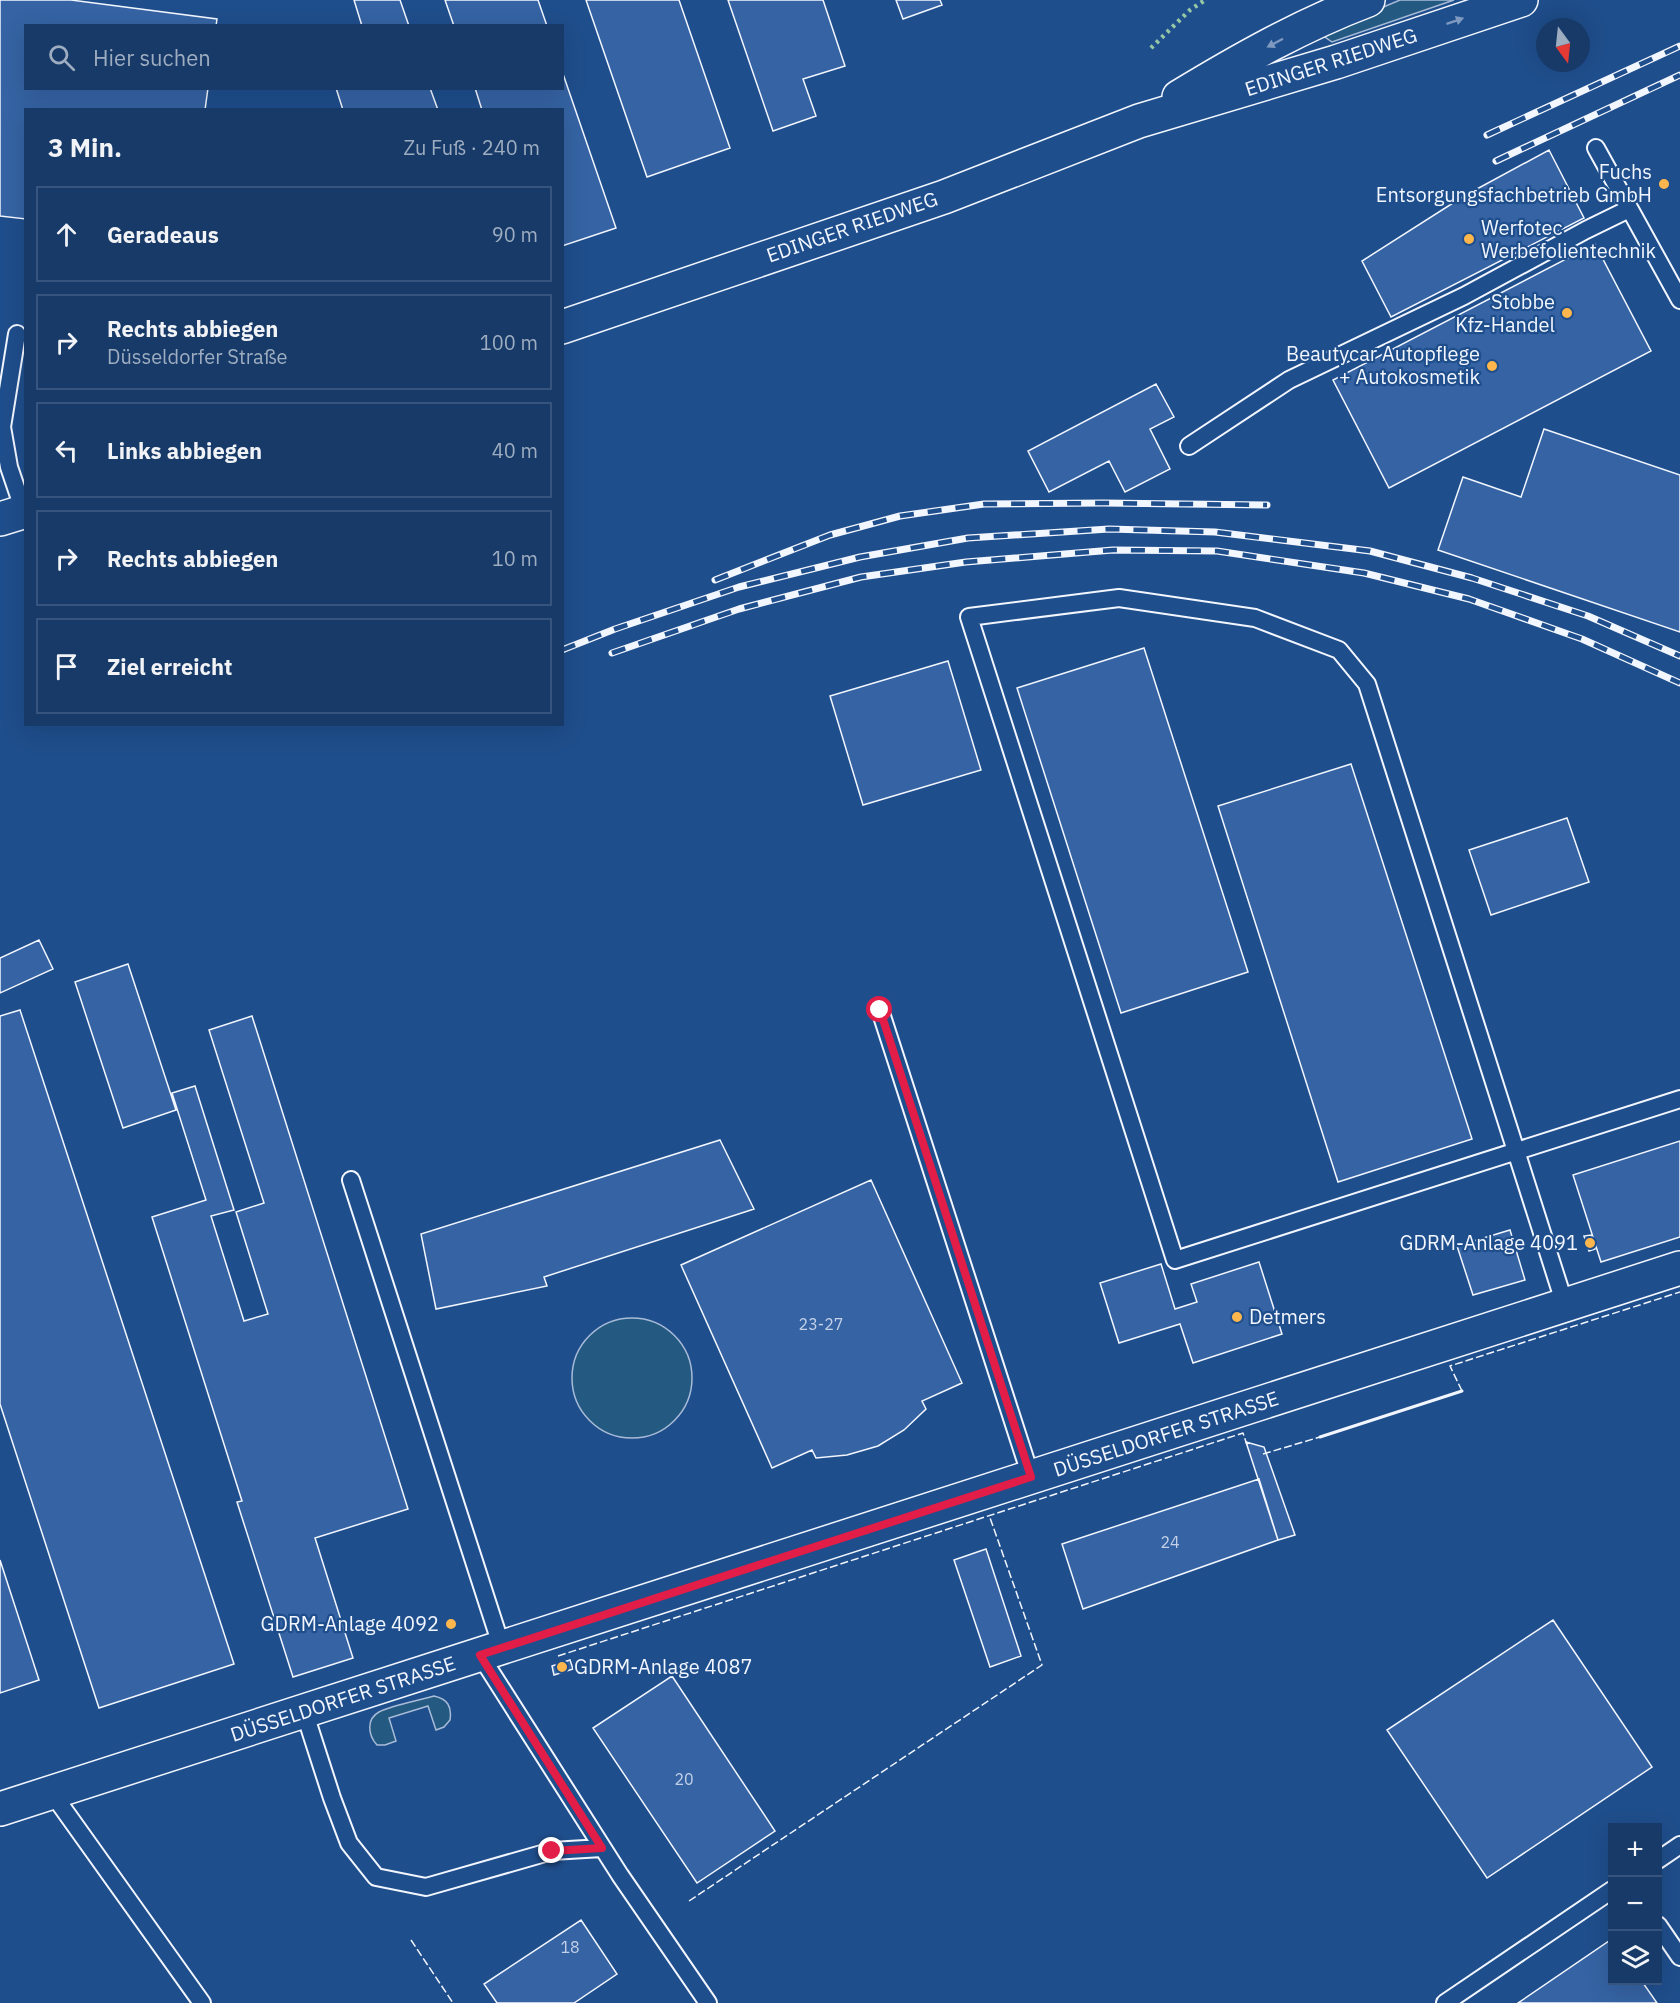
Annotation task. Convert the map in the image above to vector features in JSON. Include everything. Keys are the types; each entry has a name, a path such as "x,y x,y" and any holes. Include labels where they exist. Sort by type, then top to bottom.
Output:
{"street":[{"name":"EDINGER RIEDWEG","path":"1139,121 1336,8 1368,0"},
{"name":"EDINGER RIEDWEG","path":"564,326 944,197 1139,121 1336,62 1521,0"},
{"name":"DÜSSELDORFER STRASSE","path":"0,1809 1680,1268"}],"lane":[{"path":"1596,148 1680,300"},
{"path":"1189,446 1289,380 1464,296 1629,209"},
{"path":"16,514 2,427 17,334"},
{"path":"1565,1305 1516,1151 1367,684 1339,650 1255,618 1119,598 969,617 1174,1260 1516,1151 1680,1099"},
{"path":"880,1010 1031,1477"},
{"path":"351,1180 491,1651 602,1848 708,2003"},
{"path":"304,1711 349,1843 376,1878 426,1887 552,1851 602,1848"},
{"path":"52,1793 202,2003"},
{"path":"1662,1857 1680,1845"},
{"path":"1445,2003 1608,1893"},
{"path":"1662,1931 1680,1957"}],"shaded area":[{"path":"1400,0 1454,0 1332,42 1325,37 1324,32"},
{"path":"632,1318 655,1322 675,1335 688,1355 692,1378 688,1401 675,1421 655,1434 632,1438 609,1434 589,1421 576,1401 572,1378 576,1355 589,1335 609,1322"},
{"path":"434,1696 446,1701 450,1707 450,1720 444,1727 436,1730 428,1706 389,1718 396,1741 377,1745 370,1732 370,1723 375,1715 390,1708"}],"building":[{"path":"0,0 71,0 217,19 216,24 24,24 24,90 208,90 205,108 24,108 24,219 0,216"},
{"path":"354,0 400,0 408,24 361,24"},
{"path":"445,0 538,0 546,24 453,24"},
{"path":"586,0 679,0 730,148 647,177"},
{"path":"728,0 823,0 845,66 803,79 816,116 773,131"},
{"path":"896,0 940,0 942,5 903,19"},
{"path":"564,77 616,228 564,245 564,108 481,108 476,90 564,90"},
{"path":"337,90 431,90 437,108 342,108"},
{"name":"Werfotec Werbefolientechnik","path":"1549,150 1584,218 1391,317 1362,261 1464,196"},
{"name":"Beautycar Autopflege + Autokosmetik","path":"1595,244 1651,351 1389,488 1333,380"},
{"path":"1156,384 1174,417 1150,429 1170,469 1125,492 1109,461 1049,492 1028,451"},
{"path":"1544,429 1680,475 1680,632 1438,550 1463,477 1521,497"},
{"path":"1144,648 1248,972 1121,1013 1017,688"},
{"path":"948,661 981,770 863,805 830,696"},
{"path":"1351,764 1472,1139 1338,1182 1218,806"},
{"path":"1567,818 1589,882 1491,915 1469,850"},
{"path":"39,940 53,969 0,993 0,958"},
{"path":"128,964 176,1110 123,1128 75,982"},
{"path":"20,1010 234,1664 99,1708 0,1404 0,1016"},
{"path":"252,1016 408,1509 315,1538 353,1658 293,1677 237,1502 242,1501 152,1217 206,1200 172,1093 195,1086 234,1210 211,1216 244,1321 268,1314 236,1212 264,1203 209,1030"},
{"path":"720,1140 754,1209 544,1277 547,1286 436,1309 421,1234"},
{"path":"1680,1141 1680,1237 1601,1262 1573,1175"},
{"path":"871,1180 962,1383 922,1401 926,1409 904,1430 878,1446 847,1455 816,1458 812,1450 772,1468 681,1265"},
{"path":"1510,1230 1525,1280 1473,1295 1457,1246"},
{"name":"GDRM-Anlage 4091","path":"1591,1235 1595,1249 1589,1251 1584,1236"},
{"path":"1259,1262 1282,1334 1193,1363 1180,1324 1119,1343 1100,1283 1161,1264 1175,1309 1197,1302 1191,1284"},
{"path":"1246,1442 1264,1447 1295,1535 1278,1540"},
{"path":"1259,1479 1278,1540 1083,1609 1062,1544"},
{"path":"986,1549 1021,1656 990,1667 954,1560"},
{"path":"0,1560 39,1680 0,1693"},
{"path":"1553,1620 1652,1767 1487,1878 1387,1730"},
{"name":"GDRM-Anlage 4087","path":"570,1660 573,1669 554,1675 552,1666"},
{"path":"672,1676 775,1831 697,1883 593,1728"},
{"path":"581,1920 617,1974 574,2003 497,2003 484,1984"},
{"path":"1608,1942 1608,1985 1644,1985 1657,2003 1518,2003"}],"railway":[{"path":"1487,135 1680,46"},
{"path":"1496,161 1680,75"},
{"path":"715,580 830,535 900,516 984,504 1267,505"},
{"path":"564,649 615,629 739,587 860,557 968,538 1109,529 1215,532 1370,551 1472,578 1588,616 1680,656"},
{"path":"612,653 739,609 861,577 966,562 1113,550 1217,551 1364,573 1469,599 1582,639 1680,683"}],"hedge":[{"path":"1151,48 1190,10 1205,0"}],"fence":[{"path":"1462,1391 1450,1366 1680,1292"},
{"path":"558,1656 1243,1433 1247,1445"},
{"path":"1263,1454 1320,1437"},
{"path":"689,1901 1042,1665 989,1515"},
{"path":"411,1940 453,2003"}],"wall":[{"path":"1320,1437 1462,1391"}],"place":[{"name":"Fuchs Entsorgungsfachbetrieb GmbH","path":"1664,184"},
{"name":"Werfotec Werbefolientechnik","path":"1469,239"},
{"name":"Stobbe Kfz-Handel","path":"1567,313"},
{"name":"Beautycar Autopflege + Autokosmetik","path":"1492,366"},
{"name":"GDRM-Anlage 4091","path":"1590,1243"},
{"name":"Detmers","path":"1237,1317"},
{"name":"GDRM-Anlage 4092","path":"451,1624"},
{"name":"GDRM-Anlage 4087","path":"562,1667"}],"route":[{"path":"552,1851 602,1848 480,1655 1031,1477 880,1010"}]}
